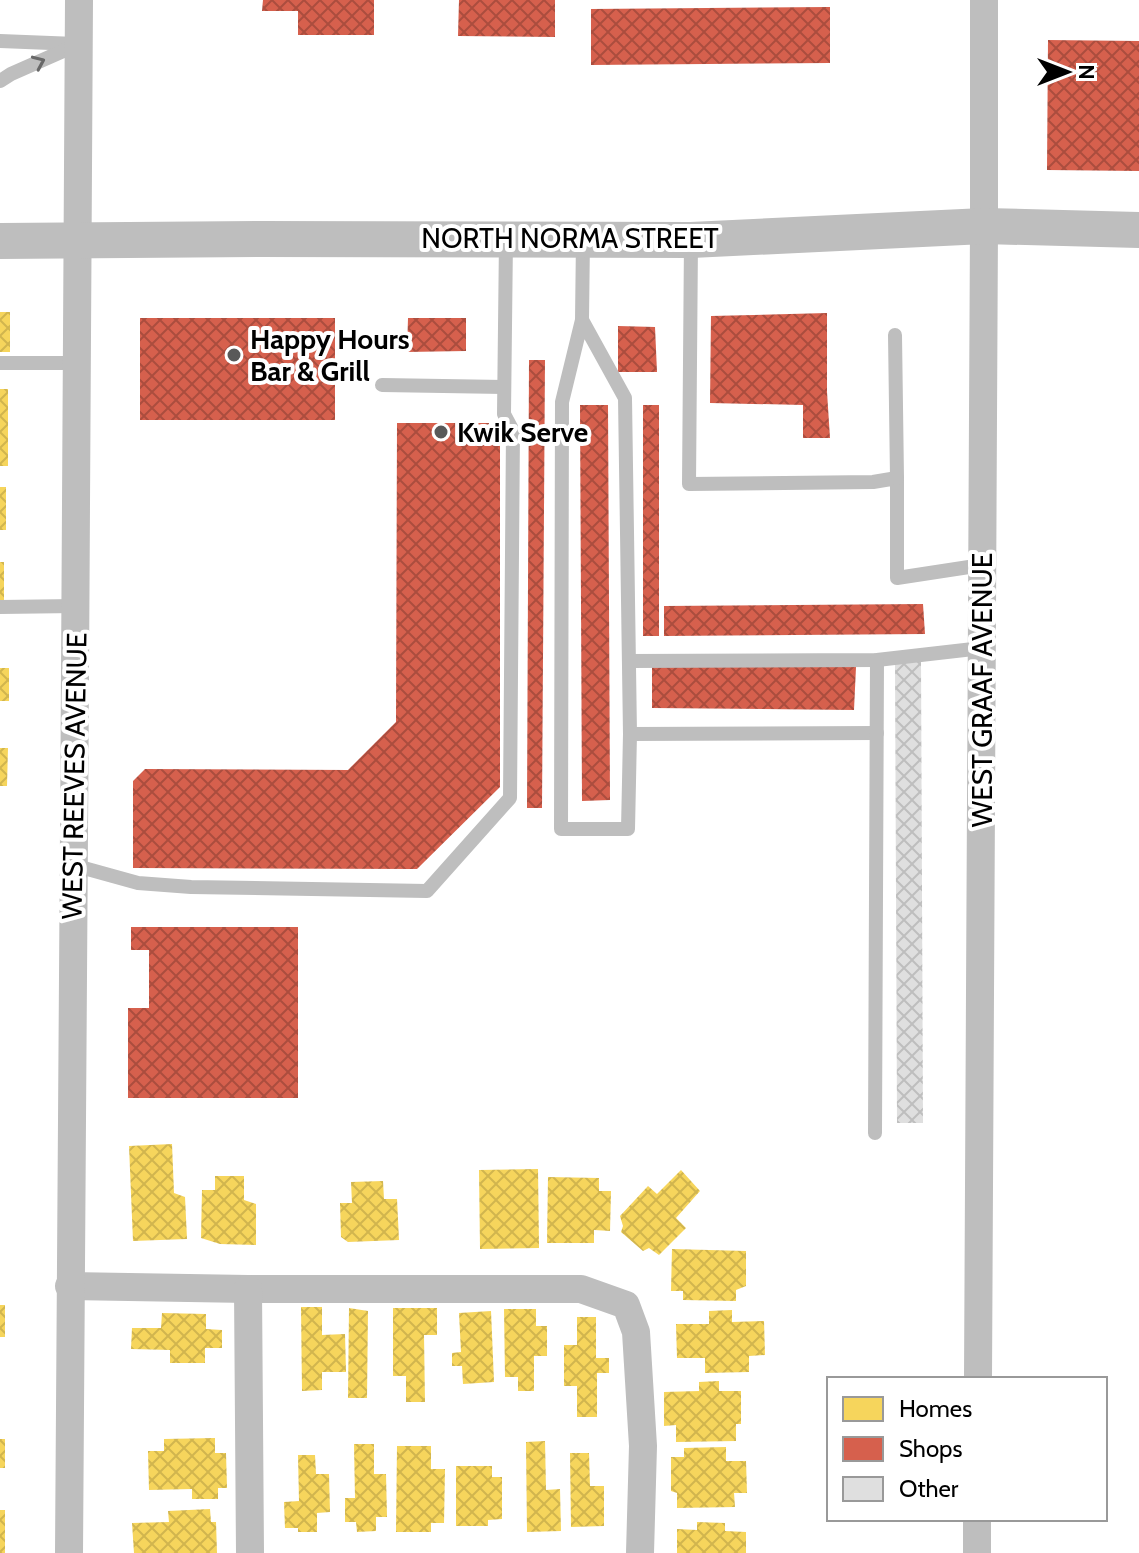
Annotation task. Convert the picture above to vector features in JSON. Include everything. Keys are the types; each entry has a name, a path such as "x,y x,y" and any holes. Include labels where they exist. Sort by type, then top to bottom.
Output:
{"street":[{"name":"WEST REEVES AVENUE","path":"69,1553 80,241 79,0"},
{"name":"WEST GRAAF AVENUE","path":"978,1377 984,0"},
{"name":"NORTH NORMA STREET","path":"0,241 691,240 984,226 1139,230"},
{"path":"69,1286 581,1289 626,1305 636,1332 643,1446 640,1553"},
{"path":"248,1289 250,1553"},
{"path":"977,1521 977,1553"}],"lane":[{"path":"0,41 79,44"},
{"path":"0,81 79,44"},
{"path":"73,865 138,883 191,887 427,891 510,798 513,431 504,414 506,239"},
{"path":"582,320 625,398 630,734 628,829 561,829 562,402 582,320 583,239"},
{"path":"691,240 689,484 873,482 897,478"},
{"path":"895,335 897,578 982,565"},
{"path":"0,363 78,363"},
{"path":"382,385 504,387"},
{"path":"0,607 76,606"},
{"path":"629,661 877,660 982,648"},
{"path":"875,1133 877,660"},
{"path":"630,734 877,733"}],"building: Homes":[{"path":"0,312 10,312 10,352 0,352"},
{"path":"0,389 8,389 8,466 0,466"},
{"path":"0,487 6,487 6,530 0,530"},
{"path":"0,562 4,562 4,602 0,602"},
{"path":"0,668 9,668 9,701 0,701"},
{"path":"0,748 8,748 7,786 0,786"},
{"path":"172,1144 174,1193 185,1197 187,1239 133,1241 129,1146"},
{"path":"538,1169 539,1248 480,1249 479,1170"},
{"path":"681,1170 700,1191 676,1218 686,1228 659,1255 649,1248 643,1251 621,1232 620,1216 648,1186 657,1194"},
{"path":"215,1176 244,1176 244,1200 256,1204 256,1245 220,1244 201,1238 202,1190 215,1190"},
{"path":"548,1177 599,1178 599,1191 611,1191 610,1231 594,1230 594,1243 547,1243"},
{"path":"383,1181 384,1199 397,1199 399,1240 348,1242 341,1237 340,1203 352,1203 351,1182"},
{"path":"672,1249 746,1251 746,1286 736,1290 736,1301 683,1300 683,1291 671,1291"},
{"path":"0,1305 5,1305 5,1337 0,1337"},
{"path":"301,1307 322,1307 322,1335 345,1334 346,1372 322,1372 322,1390 302,1391"},
{"path":"349,1308 368,1311 367,1398 348,1398"},
{"path":"393,1308 437,1308 437,1335 424,1335 425,1402 406,1402 406,1376 393,1376"},
{"path":"504,1309 536,1309 536,1326 547,1326 547,1356 534,1356 534,1391 518,1391 518,1377 505,1377"},
{"path":"732,1310 732,1322 764,1321 765,1355 749,1356 749,1372 705,1373 705,1358 677,1358 676,1324 709,1324 709,1311"},
{"path":"491,1311 494,1382 463,1384 462,1366 452,1366 452,1353 461,1352 459,1313"},
{"path":"162,1313 206,1314 206,1329 222,1330 222,1348 205,1348 205,1363 170,1363 170,1350 131,1349 132,1328 161,1328"},
{"path":"577,1317 596,1317 596,1358 609,1358 609,1373 597,1373 597,1417 577,1417 577,1386 564,1386 564,1345 577,1345"},
{"path":"719,1381 719,1391 741,1391 741,1424 736,1424 736,1441 676,1442 676,1425 664,1426 664,1392 699,1391 699,1382"},
{"path":"215,1438 215,1453 226,1453 227,1488 218,1488 218,1499 192,1499 192,1489 149,1490 148,1451 164,1451 164,1439"},
{"path":"0,1439 5,1439 5,1468 0,1468"},
{"path":"545,1441 546,1490 560,1489 561,1531 527,1532 526,1442"},
{"path":"354,1444 374,1444 374,1474 386,1474 387,1517 376,1517 376,1531 357,1532 356,1522 345,1522 345,1498 355,1498"},
{"path":"397,1446 431,1446 431,1469 445,1469 444,1523 431,1523 431,1532 396,1532"},
{"path":"726,1447 726,1461 746,1461 747,1493 734,1493 735,1507 677,1508 677,1493 671,1491 671,1457 684,1457 684,1448"},
{"path":"570,1453 589,1453 590,1486 604,1486 604,1526 571,1527"},
{"path":"298,1455 315,1455 316,1474 329,1474 330,1512 317,1513 317,1532 285,1528 284,1502 299,1501"},
{"path":"456,1466 492,1466 492,1477 502,1477 502,1519 488,1520 488,1526 456,1526"},
{"path":"210,1509 211,1522 216,1522 217,1553 134,1553 132,1523 169,1522 168,1511"},
{"path":"0,1510 5,1510 5,1553 0,1553"},
{"path":"697,1522 725,1523 725,1531 746,1532 746,1553 677,1553 677,1529 697,1530"}],"building: Shops":[{"path":"263,0 374,0 374,35 298,35 298,11 262,11"},
{"path":"459,0 555,0 555,37 458,36"},
{"path":"830,7 830,63 591,65 591,9"},
{"path":"1048,40 1139,41 1139,171 1047,170"},
{"path":"827,313 830,438 803,438 803,405 710,403 711,316"},
{"path":"140,318 335,318 335,420 140,420"},
{"path":"408,318 466,318 466,351 407,352"},
{"path":"618,326 655,327 657,372 618,372"},
{"path":"529,360 545,360 542,808 527,808"},
{"path":"580,405 608,405 610,800 582,801"},
{"path":"643,405 659,405 659,636 643,636"},
{"path":"397,423 489,423 488,435 500,435 500,787 417,869 133,868 133,781 145,769 348,770 396,722"},
{"path":"923,604 925,634 664,636 664,606"},
{"path":"652,667 856,667 854,710 652,708"},
{"path":"131,927 298,927 298,1098 128,1098 128,1008 149,1008 149,950 131,950"}],"building: Other":[{"path":"895,662 921,662 923,1123 897,1123"}],"place":[{"name":"Happy Hours Bar & Grill","path":"234,355"},
{"name":"Kwik Serve","path":"441,432"}]}
